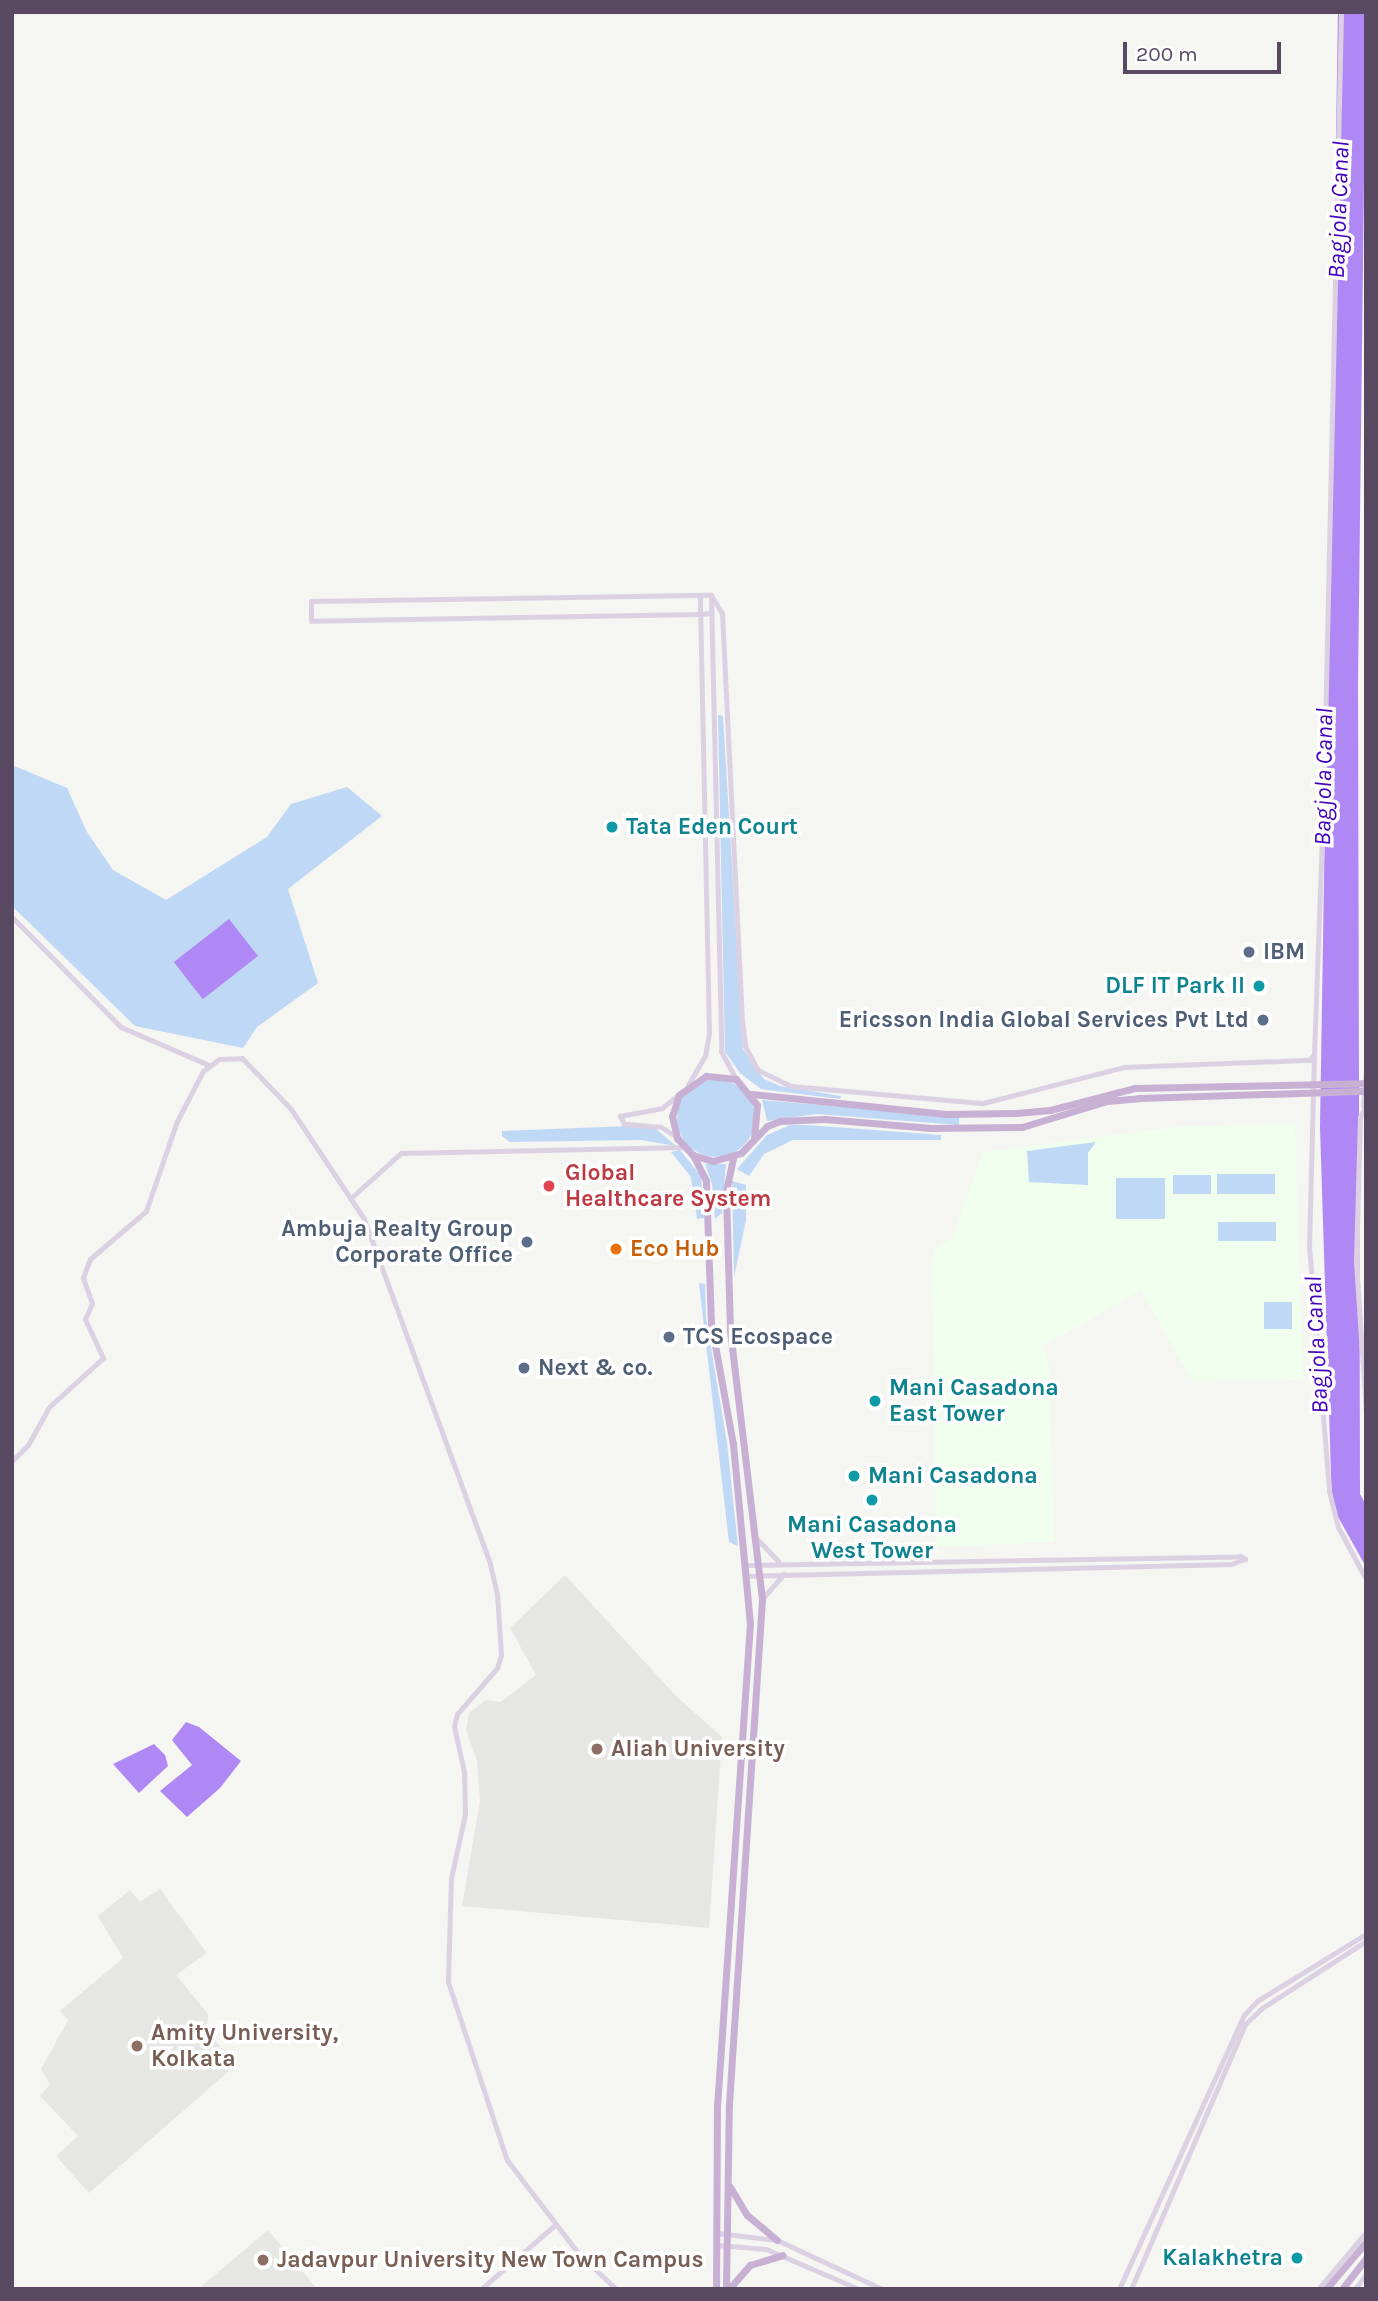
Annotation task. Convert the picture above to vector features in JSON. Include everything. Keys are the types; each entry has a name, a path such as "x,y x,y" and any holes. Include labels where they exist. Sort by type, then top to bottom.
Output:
{"main road":[{"path":"716,2289 717,2104 750,1623 733,1444 711,1324 706,1181 693,1155 677,1138 672,1116 679,1095 688,1085 716,1074 736,1079 752,1094 760,1116 754,1139"},
{"path":"752,1094 946,1114 1016,1113 1050,1110 1135,1088 1366,1083"},
{"path":"693,1155 713,1161 733,1158 767,1126 799,1118 930,1128 1022,1127 1107,1101 1366,1091"},
{"path":"728,2289 729,2104 762,1599 730,1329 726,1191 733,1158"},
{"path":"728,2183 747,2215 777,2240"},
{"path":"1326,2289 1366,2242"},
{"path":"728,2289 750,2265 782,2255"},
{"path":"1342,2289 1366,2258"}],"street":[{"path":"1340,12 1309,1246 1329,1491 1335,1517 1366,1579"},
{"path":"688,1085 705,1056 709,1033 700,595"},
{"path":"711,613 310,619 312,601 711,595 721,606 722,617 745,1045 758,1070 772,1080 846,1093 984,1103 1124,1067 1304,1063 1314,1055"},
{"path":"711,595 721,1051 736,1079"},
{"path":"12,917 115,1022 146,1041 209,1065"},
{"path":"12,1461 28,1445 49,1407 103,1358 85,1319 92,1301 83,1276 98,1249 132,1226 146,1211 177,1121 209,1065 233,1055 249,1063 279,1094 304,1135 353,1196 478,1526 497,1594 502,1642 497,1668 457,1714 454,1726 464,1772 465,1814 450,1878 448,1982 507,2160 555,2225 616,2289"},
{"path":"1366,1072 1356,1262 1366,1414"},
{"path":"845,1104 846,1093"},
{"path":"677,1138 661,1127 624,1124 620,1116 662,1108 679,1095"},
{"path":"353,1196 401,1153 684,1147"},
{"path":"756,1538 782,1562"},
{"path":"746,1565 782,1562 1240,1556 1245,1559 1231,1564 747,1576"},
{"path":"762,1599 784,1574"},
{"path":"1119,2289 1244,2015 1257,2001 1366,1934"},
{"path":"1131,2289 1245,2024 1262,2008 1366,1941"},
{"path":"481,2289 555,2225"},
{"path":"1318,2289 1366,2232"},
{"path":"718,2233 777,2240 882,2289"},
{"path":"717,2245 752,2246 782,2255 859,2289"},
{"path":"1355,2289 1366,2274"}],"shaded area":[{"path":"718,715 723,716 743,1049 764,1079 780,1086 841,1096 840,1099 761,1089 740,1073 725,1052"},
{"path":"12,765 67,788 87,832 113,870 166,900 267,837 291,804 347,787 382,816 288,889 318,983 257,1027 243,1048 135,1026 12,906"},
{"path":"708,1079 724,1079 738,1085 749,1096 755,1110 755,1126 749,1140 738,1151 724,1157 708,1157 694,1151 683,1140 677,1126 677,1110 683,1096 694,1085"},
{"path":"762,1100 959,1117 959,1125 817,1114 767,1121"},
{"path":"1295,1123 1303,1380 1192,1381 1141,1290 1042,1347 1049,1362 1054,1542 936,1547 932,1261 936,1248 952,1238 983,1152 1175,1127"},
{"path":"790,1125 941,1135 941,1140 793,1140 764,1154 749,1176 737,1169 767,1135"},
{"path":"628,1126 656,1129 676,1146 641,1140 510,1142 502,1136 502,1131"},
{"path":"1096,1142 1088,1153 1088,1185 1029,1182 1027,1151"},
{"path":"680,1150 701,1176 704,1218 697,1219 691,1177 671,1152"},
{"path":"705,1164 726,1164 722,1213 715,1219 712,1184"},
{"path":"1217,1174 1275,1174 1275,1194 1217,1194"},
{"path":"1173,1175 1211,1175 1211,1194 1173,1194"},
{"path":"1116,1178 1165,1178 1165,1219 1116,1219"},
{"path":"732,1181 746,1185 746,1220 734,1277"},
{"path":"1218,1222 1276,1222 1276,1241 1218,1241"},
{"path":"699,1283 705,1284 706,1318 727,1443 738,1546 729,1542"},
{"path":"1264,1302 1292,1302 1292,1329 1264,1329"},
{"name":"Aliah University","path":"565,1575 676,1696 722,1737 709,1928 462,1906 480,1800 477,1761 466,1730 469,1713 486,1700 501,1702 536,1675 510,1628"},
{"name":"Amity University, Kolkata","path":"160,1889 207,1953 176,1975 208,2014 207,2032 233,2060 228,2072 89,2193 56,2156 78,2136 40,2096 50,2084 41,2069 68,2020 60,2011 123,1958 98,1916 130,1890 140,1902"},
{"name":"Jadavpur University New Town Campus","path":"268,2230 317,2289 198,2289"}],"water":[{"name":"Bagjola Canal","path":"1338,12 1366,12 1358,685 1360,1494 1366,1505 1366,1567 1332,1506 1320,1127"},
{"path":"229,919 258,956 203,999 174,962"},
{"path":"186,1722 199,1727 241,1761 220,1788 187,1817 160,1791 192,1765 172,1740"},
{"path":"154,1744 165,1755 168,1766 139,1793 113,1764"}],"place":[{"name":"Tata Eden Court","path":"612,827"},
{"name":"IBM","path":"1249,952"},
{"name":"DLF IT Park II","path":"1259,986"},
{"name":"Ericsson India Global Services Pvt Ltd","path":"1263,1020"},
{"name":"Global Healthcare System","path":"549,1186"},
{"name":"Ambuja Realty Group Corporate Office","path":"527,1242"},
{"name":"Eco Hub","path":"616,1249"},
{"name":"TCS Ecospace","path":"669,1337"},
{"name":"Next & co.","path":"524,1368"},
{"name":"Mani Casadona East Tower","path":"875,1401"},
{"name":"Mani Casadona","path":"854,1476"},
{"name":"Mani Casadona West Tower","path":"872,1500"},
{"name":"Aliah University","path":"597,1749"},
{"name":"Amity University, Kolkata","path":"137,2046"},
{"name":"Kalakhetra","path":"1297,2258"},
{"name":"Jadavpur University New Town Campus","path":"263,2260"}]}
